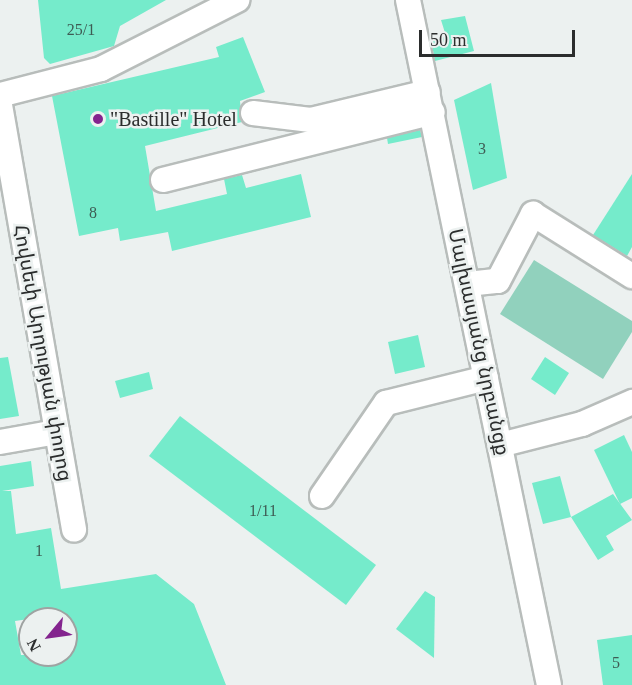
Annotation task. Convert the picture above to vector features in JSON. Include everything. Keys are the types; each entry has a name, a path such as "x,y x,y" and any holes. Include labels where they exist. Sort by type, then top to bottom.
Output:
{"street":[{"path":"0,95 100,69 237,0"},
{"name":"Մալխասյանց նրբանցք","path":"408,0 549,685"},
{"path":"253,113 311,120 430,102"},
{"path":"163,180 430,102"},
{"name":"Հովսեփ Արղության փողոց","path":"0,105 8,197 75,530"},
{"path":"467,284 498,281 533,214 632,276"},
{"path":"322,495 386,403 486,378"},
{"path":"500,445 582,424 632,402"},
{"path":"0,442 57,432"}],"green space":[{"path":"534,260 632,321 632,332 603,379 500,314"}],"building":[{"path":"38,0 166,0 120,26 114,46 50,64 44,58"},
{"path":"465,16 474,51 435,61 431,40 446,36 441,20"},
{"path":"243,37 265,92 240,101 242,122 145,146 156,211 227,194 224,179 242,175 246,188 301,174 311,217 172,251 168,232 120,241 118,228 79,236 52,96 219,57 216,47"},
{"path":"491,83 507,178 473,190 454,100"},
{"path":"420,130 422,137 388,144 387,138"},
{"path":"632,174 632,247 627,256 593,235"},
{"path":"418,335 425,367 395,374 388,342"},
{"path":"8,357 19,416 0,419 0,358"},
{"path":"545,357 569,373 555,395 531,379"},
{"path":"149,372 153,389 120,398 115,381"},
{"path":"180,416 376,565 346,605 149,456"},
{"path":"624,435 632,452 632,498 620,504 594,450"},
{"path":"31,461 34,486 2,491 11,491 16,534 51,528 61,589 156,574 194,604 226,685 0,685 0,466"},
{"path":"560,476 571,517 543,524 532,483"},
{"path":"613,494 632,520 606,536 614,550 598,560 571,517"},
{"path":"425,591 435,597 434,658 396,629"},
{"path":"632,635 632,685 603,685 597,640"}],"place":[{"name":"\"Bastille\" Hotel","path":"98,119"}]}
